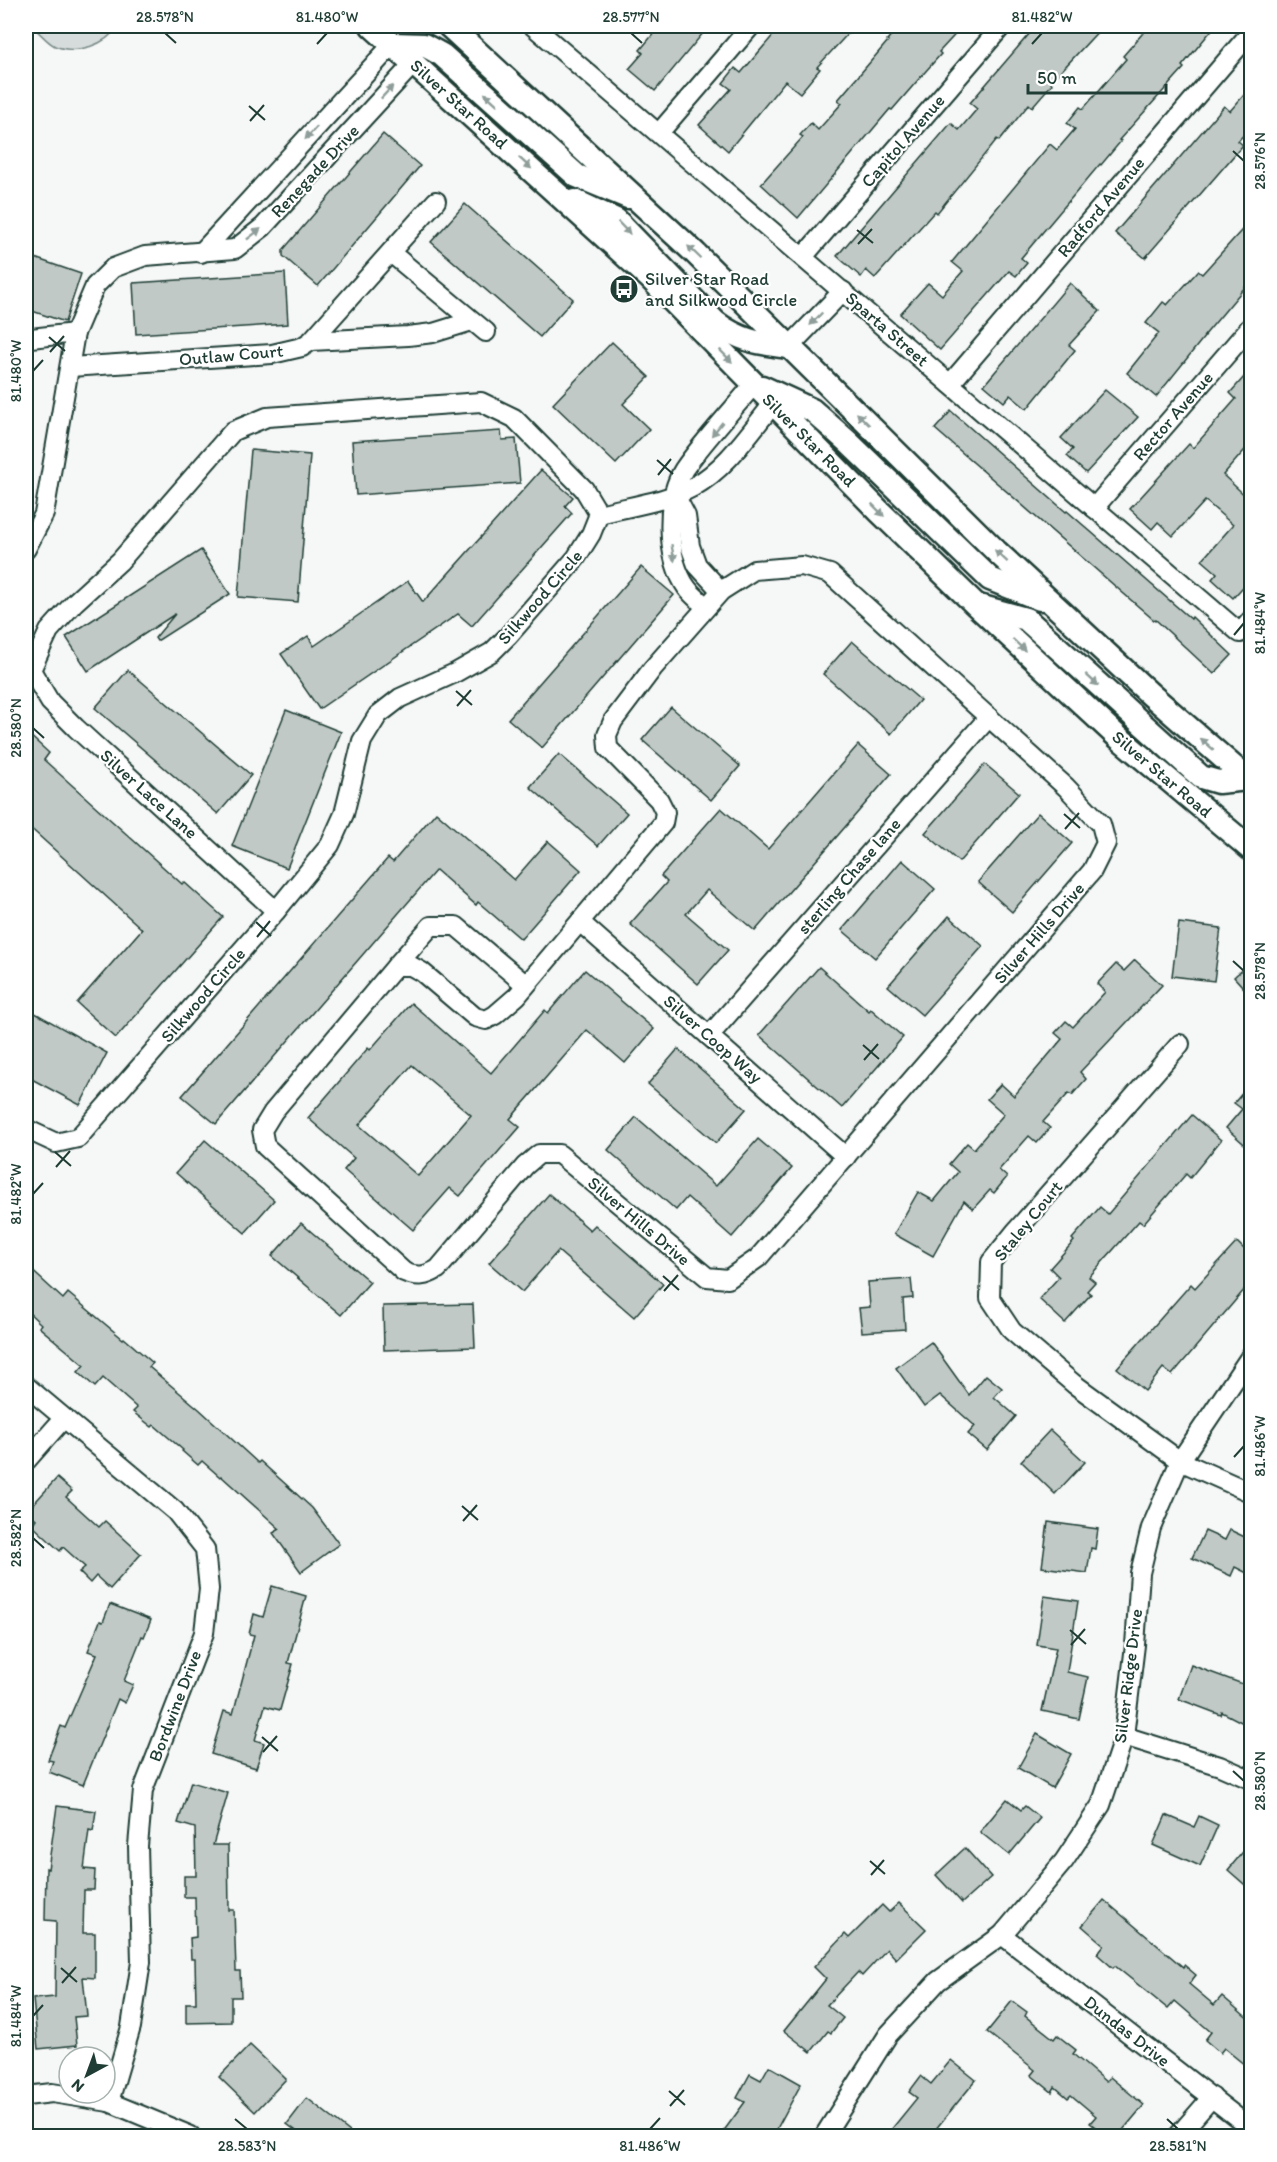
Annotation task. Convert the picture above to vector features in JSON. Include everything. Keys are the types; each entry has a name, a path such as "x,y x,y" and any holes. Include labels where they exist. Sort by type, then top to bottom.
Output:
{"main road":[{"name":"Silver Star Road","path":"372,26 650,278 773,404 975,604 1119,738 1251,850"},
{"path":"449,26 695,253 1052,604 1150,694 1250,779"},
{"path":"393,44 424,45 442,55 577,176 641,202"},
{"path":"555,191 616,220 715,322 733,335 764,344 789,347"},
{"path":"754,384 812,410 990,579 1052,604"},
{"path":"975,604 1026,620 1201,777 1218,782 1250,779"}],"street":[{"name":"Sparta Street","path":"533,26 1094,507 1246,626"},
{"path":"659,133 751,26"},
{"name":"Capitol Avenue","path":"803,257 1002,26"},
{"name":"Radford Avenue","path":"950,384 1251,31"},
{"name":"Renegade Drive","path":"201,253 393,44"},
{"name":"Renegade Drive","path":"26,549 44,514 75,333 95,286 113,268 145,256 235,249 263,227 414,63"},
{"name":"Outlaw Court","path":"69,367 272,354 302,347 311,341 436,201"},
{"path":"311,341 416,335 479,326 391,253"},
{"path":"789,347 843,291"},
{"name":"Rector Avenue","path":"1094,507 1251,325"},
{"path":"26,336 32,338 75,333"},
{"path":"706,608 686,587 674,561 671,519 675,495 683,471 754,384"},
{"path":"28,671 50,631 75,602 120,561 233,431 267,417 482,402 514,418 584,489 599,514 675,495 694,486 717,470 773,404"},
{"path":"675,495 686,516 690,546 697,565 721,591"},
{"name":"Silkwood Circle","path":"26,1129 56,1143 78,1138 276,911 330,845 344,814 362,741 378,716 400,698 455,673 492,652 576,558 591,534 599,514"},
{"name":"Silver Hills Drive","path":"801,566 830,574 1066,787 1101,824 1106,843 1092,871 846,1157 758,1258 728,1279 707,1277 559,1154 538,1154 438,1269 416,1277 404,1272 265,1146 262,1130 273,1112 396,966 411,966 422,972 475,1017 486,1020 510,1002 580,922 663,823 665,812 659,800 608,748 607,735 613,721 653,668 706,608 721,591 754,570 801,566"},
{"name":"Silver Lace Lane","path":"28,671 50,702 76,728 276,911"},
{"name":"sterling Chase lane","path":"709,1036 988,717"},
{"name":"Silver Coop Way","path":"580,922 846,1157"},
{"path":"396,966 431,926 456,926 526,985"},
{"name":"Staley Court","path":"1180,1044 1016,1231 992,1262 990,1298 1012,1331 1074,1384 1180,1461 1251,1493"},
{"name":"Silver Ridge Drive","path":"824,2136 888,2035 938,1981 1002,1935 1064,1861 1101,1805 1124,1736 1135,1645 1140,1573 1151,1528 1180,1461 1251,1354"},
{"name":"Bordwine Drive","path":"26,1386 175,1511 205,1549 209,1589 204,1633 143,1790 138,1846 141,1962 131,2027 117,2075"},
{"path":"26,1461 63,1419"},
{"path":"1124,1736 1220,1766 1251,1780"},
{"name":"Dundas Drive","path":"1002,1935 1251,2129"},
{"path":"26,2096 57,2094"},
{"path":"1178,2136 1212,2097"},
{"path":"116,2105 191,2136"}],"shaded area":[{"path":"30,26 118,26 113,33 99,43 81,49 64,49 55,46"}],"building":[{"path":"660,26 696,26 704,32 655,91 629,69 643,53 640,50"},
{"path":"781,26 855,26 817,67 820,69 800,93 785,81 728,151 699,125 731,89 723,83 735,68 741,73"},
{"path":"899,26 963,26 798,218 761,184 803,137 800,135 811,123 818,130 842,103 838,100"},
{"path":"1036,26 1103,26 1051,82 1052,84 1032,107 1029,104 999,141 997,139 937,213 935,211 875,278 866,270 861,277 837,256 951,123 959,130 977,109 970,103"},
{"path":"1149,26 1215,26 1182,66 1184,68 1119,140 1121,141 1021,258 1027,263 1016,276 1009,271 940,350 900,314 928,283 942,295 963,271 952,262 1050,144 1057,150 1075,129 1067,123 1080,107 1083,109 1126,59 1123,56"},
{"path":"1251,87 1251,127 1238,141 1243,145 1145,258 1115,233 1224,106 1230,111"},
{"path":"383,134 420,166 318,286 283,256 283,250"},
{"path":"465,204 573,299 540,337 431,242"},
{"path":"1251,220 1251,280 1156,397 1127,373 1159,333 1146,323 1163,302 1167,305 1198,271 1202,274"},
{"path":"26,255 81,274 65,322 26,309"},
{"path":"285,273 288,324 136,334 133,283"},
{"path":"1070,283 1100,311 1069,345 1075,350 1027,409 1010,395 1004,402 984,385"},
{"path":"612,342 649,377 623,404 649,429 616,464 553,404"},
{"path":"1244,377 1250,383 1251,381 1251,443 1223,475 1251,501 1251,578 1233,598 1212,579 1217,573 1202,560 1233,525 1208,503 1205,501 1173,536 1158,522 1152,529 1130,509 1189,444 1193,448 1236,399 1230,393"},
{"path":"1105,390 1138,417 1086,473 1067,456 1073,449 1061,438"},
{"path":"951,411 1191,619 1192,617 1232,655 1214,674 1156,620 935,429"},
{"path":"501,431 502,440 516,439 520,483 356,495 352,441"},
{"path":"251,450 310,455 298,602 238,597"},
{"path":"541,470 573,497 565,506 572,513 472,626 458,614 319,709 281,654 308,636 314,646 408,581 423,602"},
{"path":"201,550 230,594 157,641 155,638 175,614 88,671 66,637"},
{"path":"641,567 674,595 542,748 508,719"},
{"path":"852,641 920,700 891,734 823,674"},
{"path":"128,670 251,775 218,814 95,708"},
{"path":"671,707 740,766 711,800 642,740"},
{"path":"286,710 341,732 287,868 232,846"},
{"path":"26,732 49,753 44,760 182,884 184,882 223,917 116,1038 77,1003 142,929 26,824"},
{"path":"858,745 891,774 755,931 707,890 686,914 728,950 698,984 630,924 667,882 661,876 721,808 768,849"},
{"path":"559,754 627,813 598,846 530,787"},
{"path":"985,764 1019,793 959,862 925,833"},
{"path":"436,812 514,880 548,841 581,870 521,939 478,902 476,905 436,870 216,1124 182,1096 388,858 393,862"},
{"path":"1038,813 1072,843 1012,912 978,882"},
{"path":"902,860 935,889 875,958 842,930"},
{"path":"949,916 983,946 922,1015 888,986"},
{"path":"1179,923 1221,928 1214,981 1172,976"},
{"path":"1135,960 1162,985 1080,1072 1086,1079 1072,1095 1069,1093 1043,1122 1050,1128 1037,1143 1029,1136 999,1170 1007,1177 994,1193 990,1190 973,1209 964,1201 933,1256 894,1234 918,1192 934,1201 958,1172 949,1164 967,1143 974,1149 1004,1114 987,1099 1001,1084 1014,1096 1062,1039 1055,1033 1066,1021 1073,1027 1105,992 1097,984 1116,964 1124,971"},
{"path":"1251,961 1251,996 1234,977"},
{"path":"819,967 903,1037 842,1108 759,1035"},
{"path":"585,970 654,1029 625,1063 587,1030 510,1119 520,1127 460,1196 450,1188 413,1230 344,1170 354,1158 308,1118 368,1048 370,1050 411,1003 491,1073 545,1010 548,1013","holes":["412,1065 471,1115 418,1176 359,1125"]},
{"path":"26,1008 107,1053 80,1105 26,1076"},
{"path":"678,1049 746,1109 716,1143 648,1084"},
{"path":"1251,1083 1251,1150 1226,1128 1242,1109 1234,1103"},
{"path":"1192,1115 1221,1140 1190,1178 1186,1174 1143,1224 1139,1221 1089,1277 1095,1282 1087,1291 1091,1294 1065,1323 1039,1299 1059,1277 1050,1268 1100,1207 1108,1214"},
{"path":"636,1117 716,1186 758,1139 792,1168 732,1237 687,1197 676,1210 608,1150"},
{"path":"205,1140 274,1200 245,1233 176,1173"},
{"path":"549,1194 590,1230 595,1225 663,1284 634,1317 558,1251 522,1292 489,1263"},
{"path":"301,1223 370,1282 341,1315 272,1256"},
{"path":"1237,1242 1251,1256 1251,1282 1172,1375 1163,1368 1145,1391 1117,1368 1191,1284 1195,1288"},
{"path":"26,1265 63,1299 68,1293 153,1363 149,1367 312,1508 339,1544 301,1572 273,1533 280,1529 221,1476 202,1461 198,1465 154,1425 152,1427 133,1412 137,1408 103,1378 95,1387 78,1372 84,1365 39,1327 41,1324 26,1310"},
{"path":"911,1279 913,1298 903,1299 905,1329 862,1332 859,1308 870,1307 868,1282"},
{"path":"473,1304 475,1347 384,1350 383,1306"},
{"path":"931,1342 969,1395 986,1375 1002,1388 994,1397 1016,1416 987,1450 968,1434 975,1426 940,1395 924,1407 896,1368"},
{"path":"1050,1430 1085,1462 1055,1494 1021,1461"},
{"path":"57,1478 72,1491 66,1497 99,1527 105,1521 141,1554 110,1589 96,1576 90,1583 79,1572 85,1567 63,1547 60,1551 32,1525 36,1519 27,1511"},
{"path":"1048,1522 1098,1529 1095,1549 1091,1548 1087,1573 1042,1567"},
{"path":"1230,1530 1251,1540 1251,1575 1235,1567 1231,1576 1192,1558 1205,1531 1225,1540"},
{"path":"272,1586 306,1596 288,1663 293,1664 280,1710 265,1706 255,1740 264,1743 256,1768 211,1754 224,1711 233,1714 254,1635 249,1634 254,1614 263,1617"},
{"path":"1044,1596 1078,1601 1067,1672 1088,1677 1079,1719 1042,1711 1056,1648 1037,1645"},
{"path":"110,1604 151,1620 124,1681 133,1685 125,1703 118,1699 83,1785 49,1772 53,1761 48,1760 61,1726 65,1728 97,1654 88,1651 100,1621 103,1622"},
{"path":"1191,1665 1251,1687 1251,1727 1222,1712 1221,1715 1179,1699"},
{"path":"1037,1734 1071,1754 1052,1788 1018,1768"},
{"path":"191,1782 228,1793 213,1845 228,1845 229,1910 234,1910 236,1971 240,1971 241,1997 231,1997 231,2022 186,2023 186,2003 196,2003 195,1959 191,1959 190,1938 196,1937 195,1897 184,1897 184,1876 196,1876 195,1828 178,1823"},
{"path":"1007,1799 1021,1810 1025,1806 1040,1818 1009,1855 980,1832"},
{"path":"57,1806 96,1811 93,1831 89,1830 84,1869 95,1870 94,1890 84,1890 83,1933 95,1933 95,1978 83,1977 87,2016 74,2017 77,2045 57,2045 57,2047 38,2049 33,1999 55,1997 56,1921 45,1920 46,1868 48,1869"},
{"path":"1166,1815 1194,1827 1199,1816 1218,1825 1200,1866 1153,1845"},
{"path":"1251,1842 1251,1890 1228,1870"},
{"path":"965,1848 991,1877 962,1903 936,1875"},
{"path":"1104,1900 1183,1967 1184,1965 1196,1975 1189,1984 1214,2005 1222,1996 1251,2021 1251,2070 1224,2048 1220,2053 1205,2040 1211,2032 1175,2001 1168,2009 1097,1954 1104,1945 1082,1926"},
{"path":"899,1903 926,1929 896,1959 887,1949 862,1976 858,1972 827,2005 843,2018 831,2033 828,2031 811,2052 784,2031 826,1979 814,1967 845,1934 849,1938 882,1905 889,1912"},
{"path":"1012,2001 1027,2012 1025,2016 1054,2039 1057,2035 1076,2050 1073,2054 1106,2082 1110,2077 1144,2105 1118,2136 1107,2136 1090,2123 1096,2116 1071,2095 1068,2098 1055,2087 1052,2092 1031,2075 1035,2070 987,2032"},
{"path":"250,2045 286,2079 255,2112 219,2077"},
{"path":"951,2060 976,2080 930,2136 886,2136 917,2098 909,2092 921,2076 931,2084"},
{"path":"769,2066 801,2084 773,2136 720,2136 745,2102 737,2098 750,2074 761,2080"},
{"path":"307,2098 355,2136 303,2136 287,2124"}],"place":[{"name":"Silver Star Road and Silkwood Circle","path":"624,289"}]}
